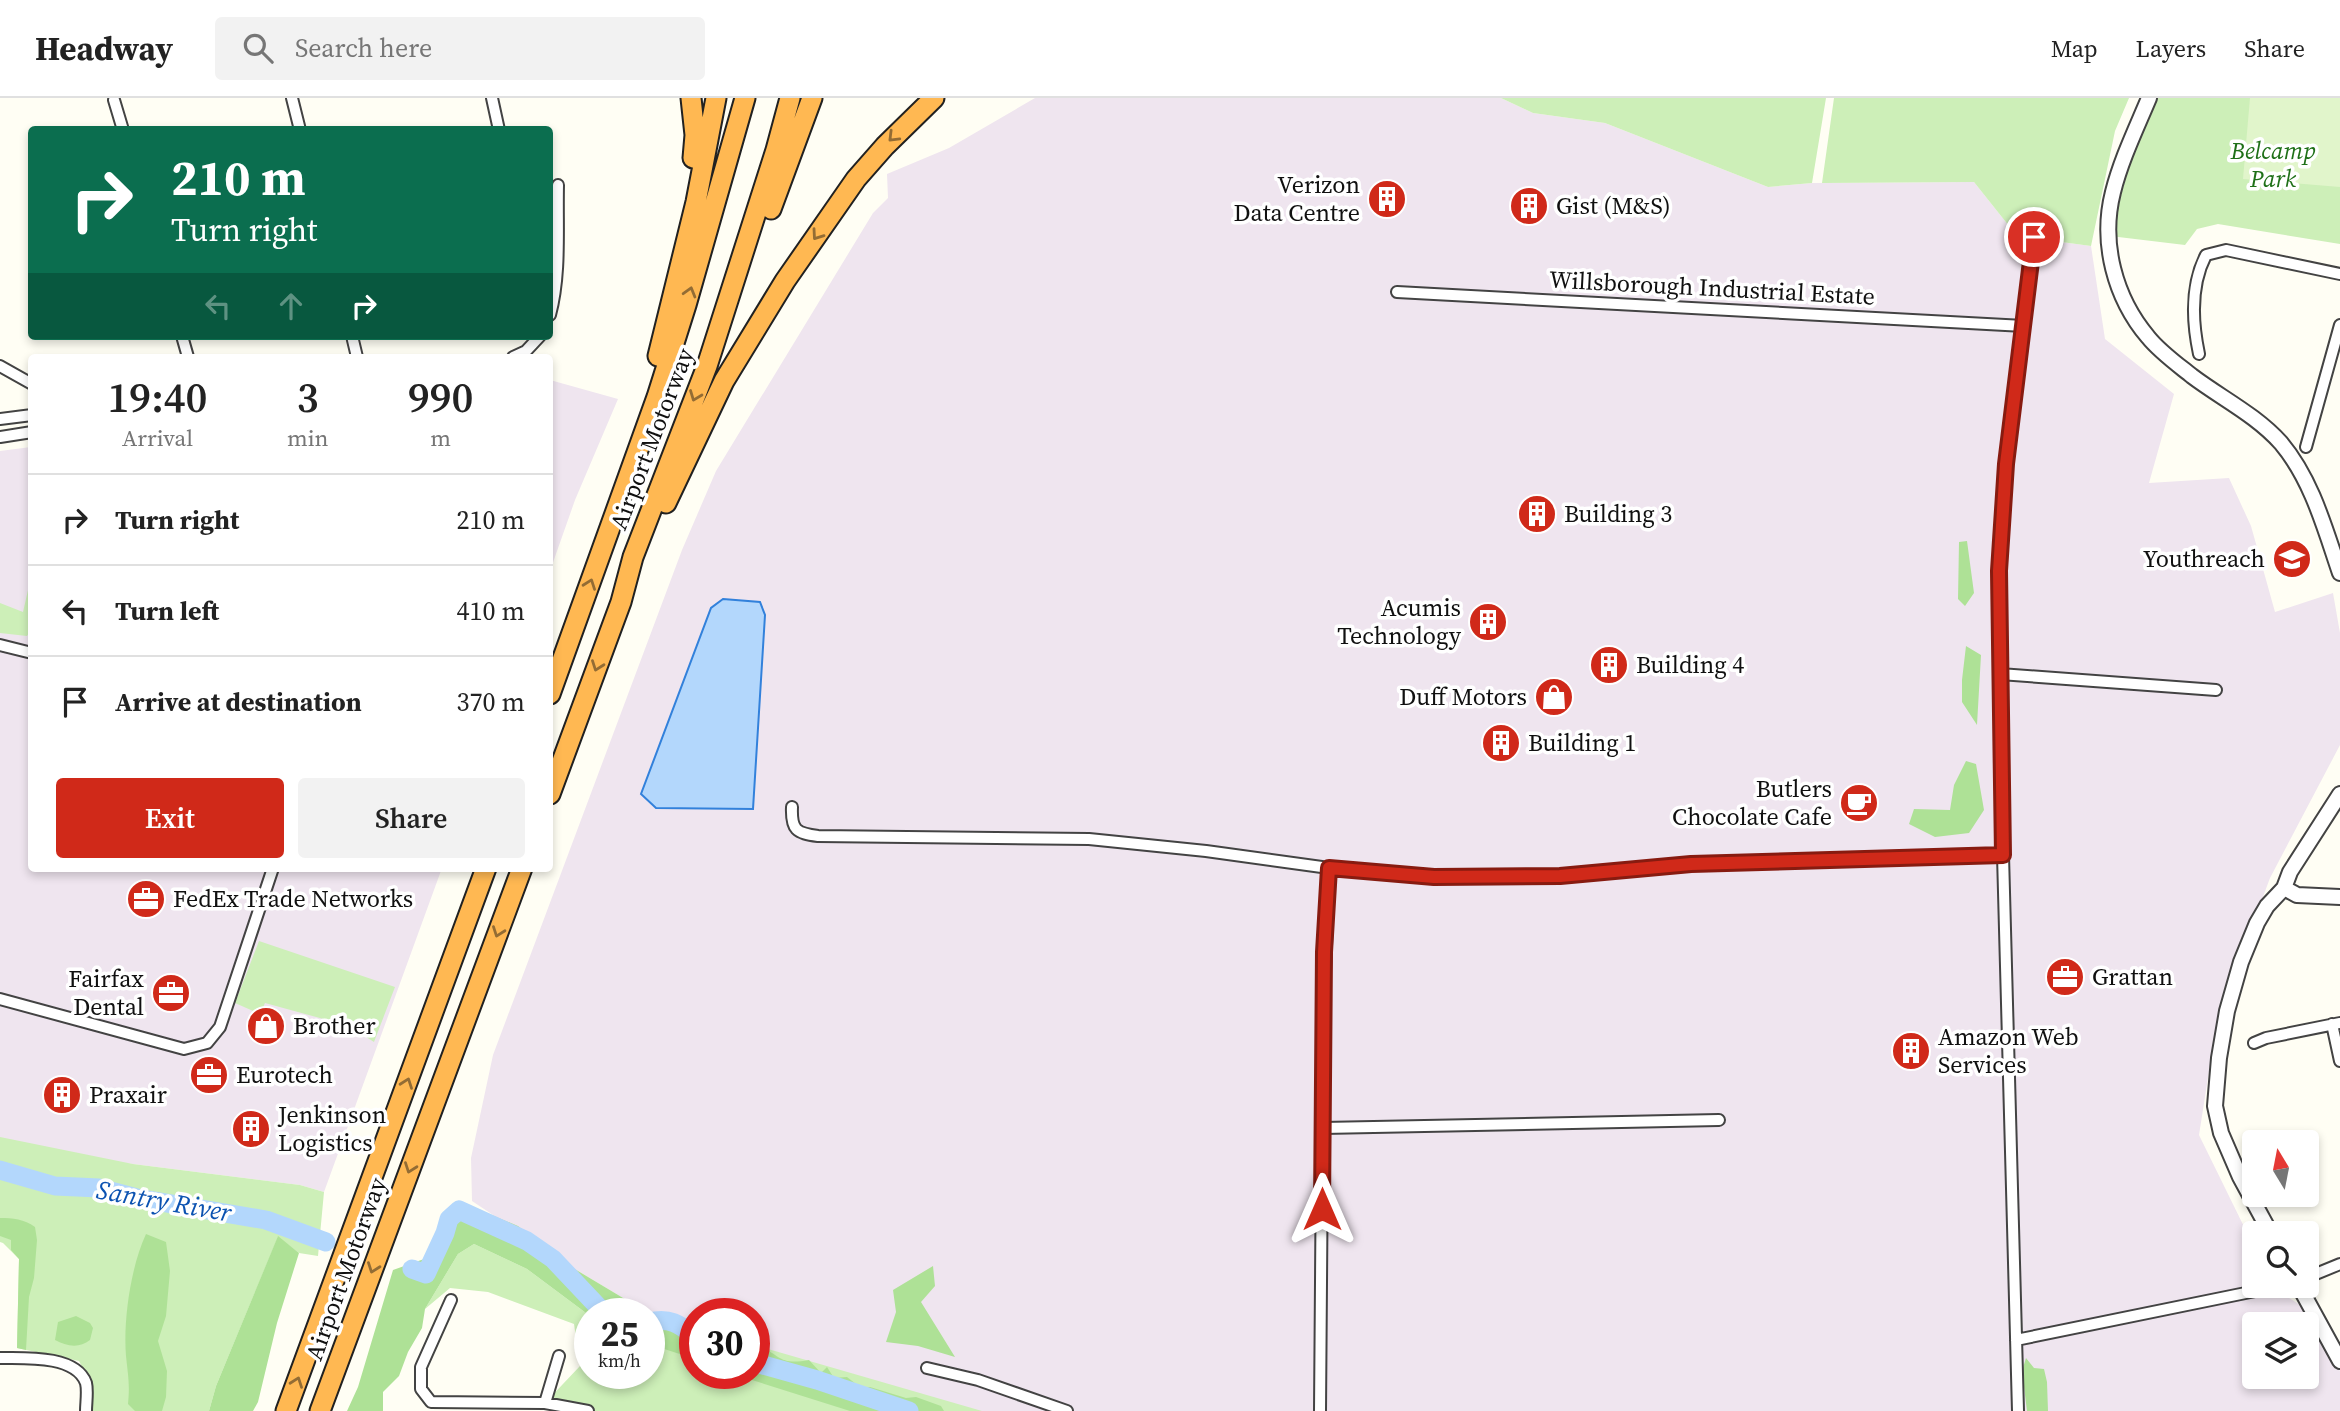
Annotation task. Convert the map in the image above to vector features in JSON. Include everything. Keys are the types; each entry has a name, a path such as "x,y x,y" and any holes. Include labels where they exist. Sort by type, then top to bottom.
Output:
{"highway":[{"path":"684,243 695,135 691,98"},
{"path":"605,543 641,424 695,202 716,98"},
{"name":"Airport Motorway","path":"553,686 670,358 745,98"},
{"name":"Airport Motorway","path":"553,786 621,602 633,557 707,366 790,98"},
{"path":"707,366 722,337 812,98"},
{"path":"621,602 633,585 652,536 724,381 785,281 856,179 934,98"},
{"name":"Airport Motorway","path":"286,1411 485,872"},
{"name":"Airport Motorway","path":"320,1411 521,872"}],"street":[{"path":"292,98 299,126"},
{"path":"492,98 498,126"},
{"path":"2149,98 2122,162 2109,213 2110,251 2122,297 2148,338 2168,357 2255,419 2281,443 2305,479 2317,505 2340,573"},
{"path":"114,100 122,126"},
{"path":"553,295 556,275 554,209 558,185"},
{"path":"2018,1411 2003,855 1999,571 2006,464 2034,237"},
{"path":"2199,354 2194,333 2194,296 2197,272 2206,255 2225,250 2340,274"},
{"name":"Willsborough Industrial Estate","path":"1397,292 2024,326"},
{"path":"2306,447 2340,325"},
{"path":"520,354 536,340"},
{"path":"0,366 28,382"},
{"path":"0,419 28,416"},
{"path":"0,436 28,432"},
{"path":"0,645 28,652"},
{"path":"2000,674 2216,690"},
{"path":"2264,1221 2240,1177 2221,1133 2215,1106 2216,1077 2227,1011 2241,962 2257,922 2267,906 2284,888 2290,872 2340,794"},
{"path":"792,807 791,820 794,828 803,834 818,836 1089,839 1206,850 1329,868 1434,877 1560,876 1691,864 2003,855"},
{"path":"1320,1411 1324,952 1329,868"},
{"path":"0,999 184,1049 207,1043 220,1027 272,872"},
{"path":"2284,888 2297,894 2340,897"},
{"path":"2254,1043 2266,1038 2336,1024 2340,1061"},
{"path":"1323,1128 1720,1120"},
{"path":"2319,1273 2340,1264"},
{"path":"2016,1340 2242,1294"},
{"path":"2306,1298 2340,1361"},
{"path":"452,1300 421,1367 421,1389 432,1402 545,1403 588,1411"},
{"path":"545,1403 559,1356"},
{"path":"0,1358 43,1360 71,1365 86,1384 86,1411"},
{"path":"927,1368 978,1380 1067,1411"}],"shaded area":[{"path":"1035,98 1501,98 1533,113 1605,123 1768,187 1812,183 1974,182 2017,236 2091,246 2105,339 2174,394 2149,483 2229,478 2251,526 2275,612 2333,593 2340,633 2340,745 2270,878 2217,1020 2199,1135 2242,1223 2242,1298 2289,1298 2300,1305 2304,1312 2242,1312 2242,1389 2319,1389 2319,1336 2340,1371 2340,1411 977,1411 770,1352 770,1298 679,1298 679,1325 665,1321 665,1298 623,1298 472,1201 471,1158 493,1055 682,550 716,471 873,213 888,198 887,174 949,148"},
{"path":"553,381 618,399 575,500 553,562"},
{"path":"28,447 28,872 441,872 324,1192 300,1185 133,1164 0,1152 0,451"}],"green space":[{"path":"1501,98 1826,98 1812,183 1768,187 1605,123 1533,113"},
{"path":"1834,98 2129,98 2115,131 2091,246 2017,236 1974,182 1822,183"},
{"name":"Belcamp Park","path":"2153,98 2340,98 2340,244 2218,224 2197,229 2185,245 2110,236 2138,132"},
{"path":"2250,98 2340,98 2340,187 2243,179"},
{"path":"1967,541 1974,593 1965,606 1958,599 1959,542"},
{"path":"28,590 28,634 0,633 0,603 23,612"},
{"path":"1966,646 1981,655 1977,725 1962,702"},
{"path":"1966,761 1976,764 1984,810 1969,833 1935,837 1909,824 1914,809 1950,810 1954,785"},
{"path":"259,941 395,987 374,1042 349,1026 265,1003 260,1014 235,1003"},
{"path":"0,1137 133,1164 300,1185 324,1192 318,1256 299,1253 278,1237 216,1386 209,1411 89,1411 89,1380 79,1361 17,1348 19,1259 0,1242"},
{"path":"445,1212 459,1219 487,1213 518,1226 573,1268 623,1298 574,1298 574,1304 527,1269 474,1244 458,1254 425,1309 422,1328 408,1352 399,1376 383,1392 383,1411 347,1411 358,1387 393,1270 424,1259"},
{"path":"0,1218 27,1222 35,1227 37,1240 34,1278 29,1297 26,1350 17,1348 19,1259 11,1250 11,1240 0,1236"},
{"path":"146,1234 166,1242 170,1271 166,1316 158,1341 167,1371 166,1397 162,1411 135,1411 128,1404 125,1342 127,1310 132,1277"},
{"path":"278,1236 299,1253 277,1323 258,1402 253,1411 209,1411 216,1386"},
{"path":"474,1244 527,1269 574,1304 574,1324 488,1292 450,1288 425,1309 458,1254"},
{"path":"933,1266 935,1286 921,1302 955,1357 918,1346 886,1342 896,1312 893,1290"},
{"path":"76,1316 90,1323 93,1328 90,1340 72,1346 55,1340 58,1322"},
{"path":"665,1321 679,1325 679,1354 665,1349"},
{"path":"678,1323 679,1389 770,1389 770,1350 982,1411 584,1411 545,1403 574,1372 574,1389 665,1389 665,1348 674,1351"},
{"path":"770,1352 784,1360 809,1360 821,1373 827,1367 834,1378 847,1377 861,1388 870,1387 906,1398 916,1397 941,1406 944,1411 850,1411 770,1386"},
{"path":"2026,1358 2034,1368 2044,1369 2048,1411 2027,1411 2022,1371"}],"water":[{"path":"723,599 760,602 765,615 753,809 656,808 641,794 711,608"}],"waterway":[{"name":"Santry River","path":"0,1170 55,1186 99,1188 137,1198 266,1220 326,1242"},
{"name":"Santry River","path":"412,1269 426,1274 449,1219 459,1210 527,1241 553,1259 590,1298"},
{"name":"Santry River","path":"665,1321 679,1326"},
{"name":"Santry River","path":"770,1367 909,1411"}],"place":[{"name":"Verizon Data Centre","path":"1387,199"},
{"name":"Gist (M&S)","path":"1529,206"},
{"name":"Building 3","path":"1537,514"},
{"name":"Youthreach","path":"2292,559"},
{"name":"Acumis Technology","path":"1488,622"},
{"name":"Building 4","path":"1609,665"},
{"name":"Duff Motors","path":"1554,697"},
{"name":"Building 1","path":"1501,743"},
{"name":"Butlers Chocolate Cafe","path":"1859,803"},
{"name":"FedEx Trade Networks","path":"146,899"},
{"name":"Grattan","path":"2065,977"},
{"name":"Fairfax Dental","path":"171,993"},
{"name":"Brother","path":"266,1026"},
{"name":"Amazon Web Services","path":"1911,1051"},
{"name":"Eurotech","path":"209,1075"},
{"name":"Praxair","path":"62,1095"},
{"name":"Jenkinson Logistics","path":"251,1129"}],"route":[{"path":"1322,1209 1324,952 1329,868 1434,877 1560,876 1691,864 2003,855 1999,571 2006,464 2034,237"}]}
